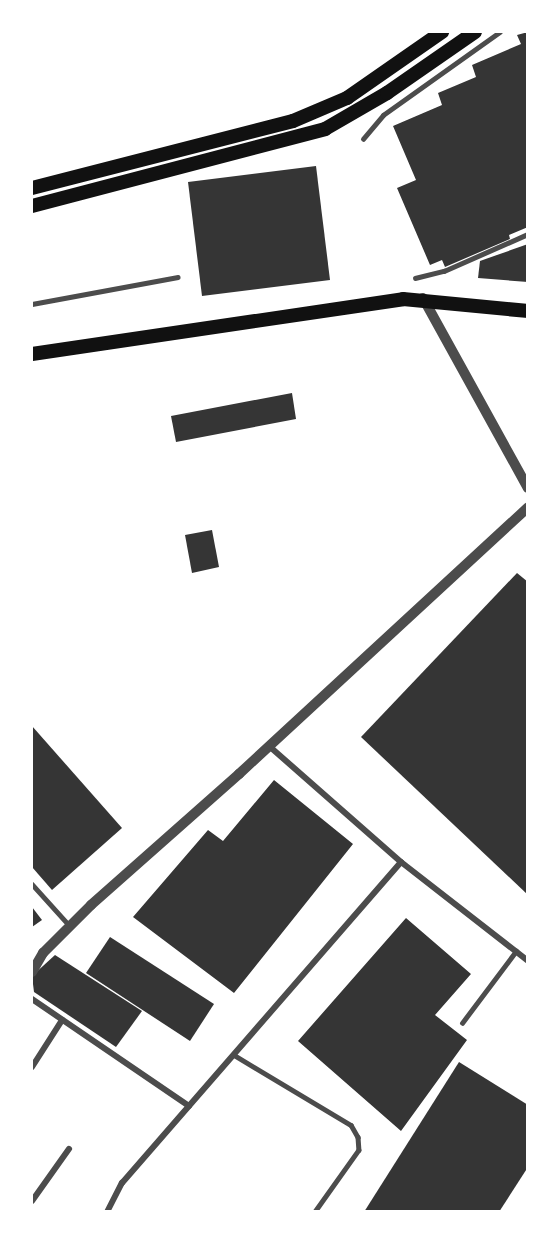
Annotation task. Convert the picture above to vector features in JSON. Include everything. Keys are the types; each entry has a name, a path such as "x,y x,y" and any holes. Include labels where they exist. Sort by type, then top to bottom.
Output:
{"main road":[{"path":"32,188 293,121 347,98 442,32"},
{"path":"32,206 325,129 387,93 475,32"},
{"path":"32,354 379,301 423,298 528,311"}],"street":[{"path":"423,298 528,488"},
{"path":"32,972 43,953 70,926 528,507"},
{"path":"269,746 401,862 528,961"},
{"path":"107,1212 122,1183 401,862"},
{"path":"32,999 189,1106"},
{"path":"32,1067 62,1020"},
{"path":"32,1200 69,1149"}],"lane":[{"path":"363,139 383,115 500,32"},
{"path":"415,278 444,271 528,234"},
{"path":"32,304 178,277"},
{"path":"32,884 70,926"},
{"path":"462,1023 516,951"},
{"path":"234,1055 351,1125 358,1137 359,1150 315,1212"}],"building":[{"path":"528,32 528,227 509,235 510,239 445,267 442,260 430,265 397,188 416,180 393,126 442,105 438,93 476,77 472,65 521,44 517,35"},
{"path":"316,166 330,280 202,296 188,182"},
{"path":"528,244 528,282 478,278 480,261"},
{"path":"292,393 296,419 176,442 171,416"},
{"path":"212,530 219,567 192,573 185,535"},
{"path":"517,573 528,582 528,895 361,737"},
{"path":"32,726 122,828 52,890 32,867"},
{"path":"274,780 353,844 234,993 133,917 208,830 223,841"},
{"path":"32,907 42,920 32,927"},
{"path":"406,918 471,974 435,1015 467,1040 401,1131 298,1041"},
{"path":"110,937 214,1004 190,1041 86,973"},
{"path":"55,955 142,1011 116,1047 34,992 32,976"},
{"path":"459,1062 528,1105 528,1167 499,1212 364,1212"}]}
